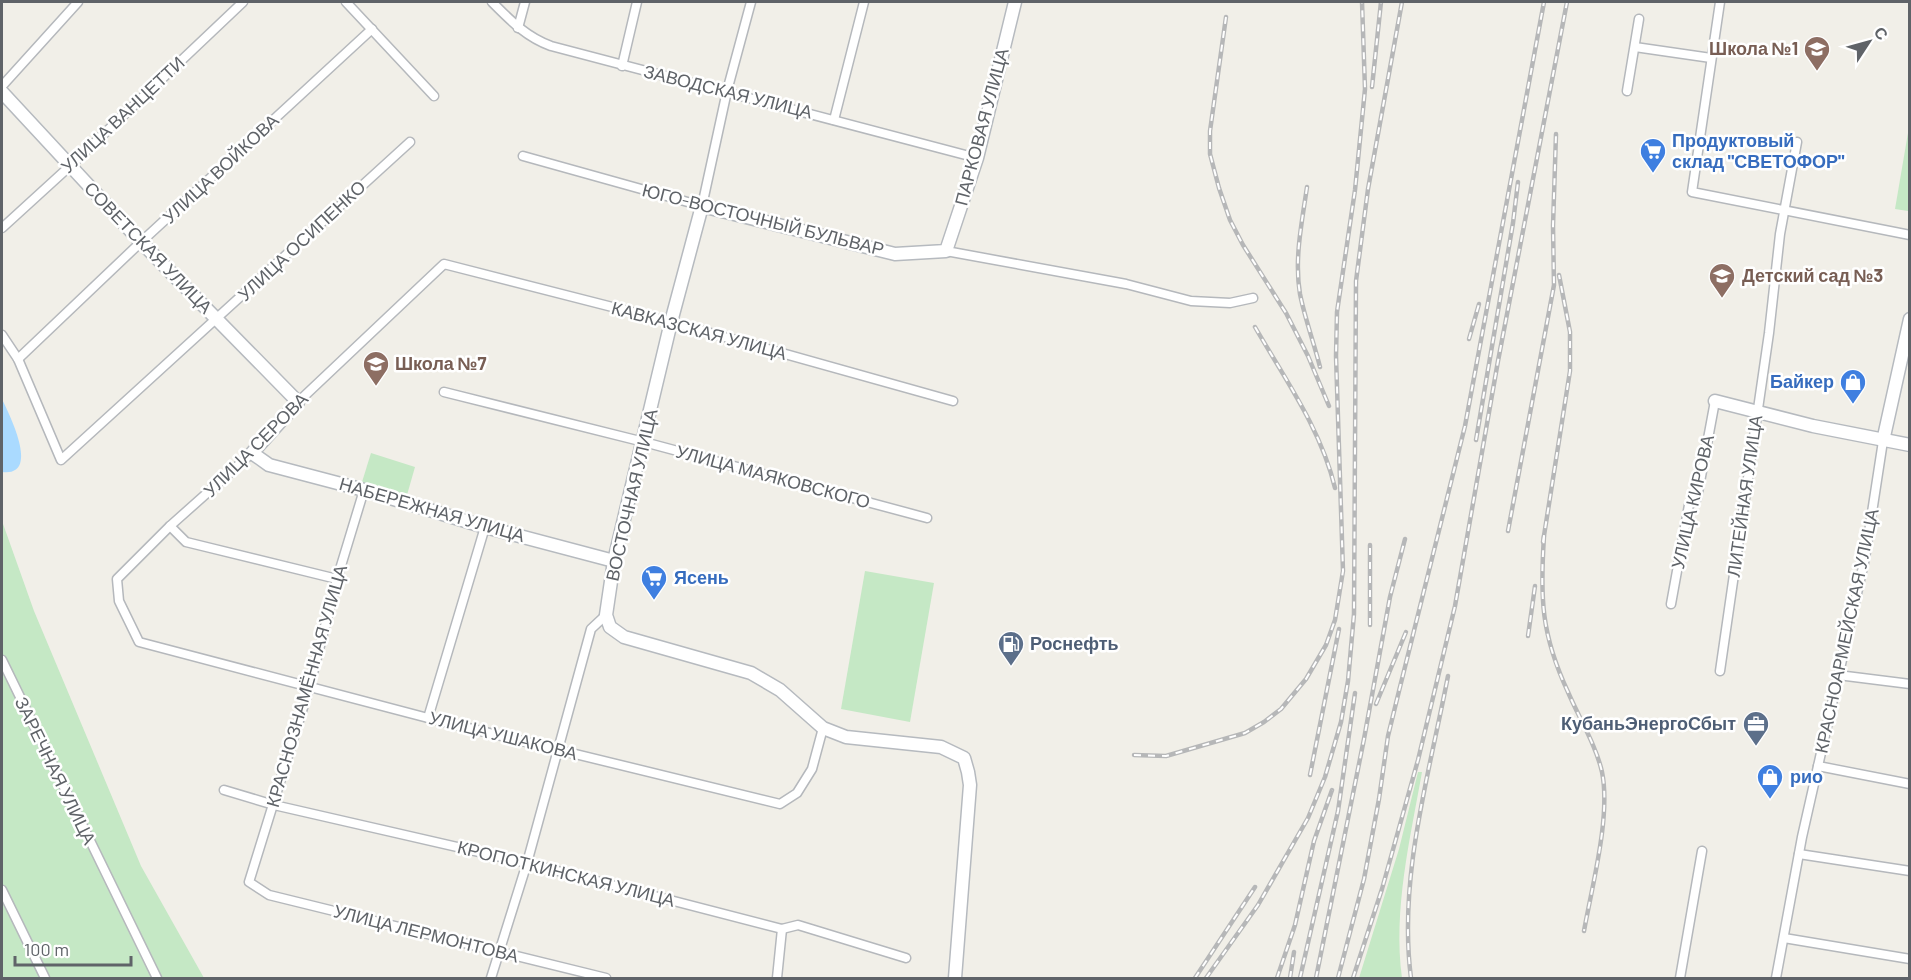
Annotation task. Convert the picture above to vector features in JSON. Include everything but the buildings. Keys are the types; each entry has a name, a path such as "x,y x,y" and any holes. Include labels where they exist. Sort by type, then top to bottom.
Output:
{"main road":[{"name":"ПАРКОВАЯ УЛИЦА","path":"946,251 977,158 1015,2"},
{"name":"СОВЕТСКАЯ УЛИЦА","path":"2,92 141,242 298,402"},
{"name":"ЮГО-ВОСТОЧНЫЙ БУЛЬВАР","path":"702,206 895,254 946,251"},
{"name":"ВОСТОЧНАЯ УЛИЦА","path":"606,615 614,561 671,322 702,206"},
{"name":"КРАСНОАРМЕЙСКАЯ УЛИЦА","path":"1883,441 1910,319"},
{"path":"1715,401 1883,441 1910,445"},
{"name":"УЛИЦА СЕРОВА","path":"252,453 298,402"},
{"name":"НАБЕРЕЖНАЯ УЛИЦА","path":"252,453 269,465 364,490 485,527 614,561"},
{"path":"606,615 610,627 624,637 752,673 780,690 823,728 846,737 941,747 964,758 970,785 956,978"}],"street":[{"path":"2,86 78,2"},
{"name":"УЛИЦА ВАНЦЕТТИ","path":"2,228 243,2"},
{"path":"346,2 434,96"},
{"name":"ЗАВОДСКАЯ УЛИЦА","path":"492,2 518,28 535,40 622,66 727,91 977,158"},
{"path":"518,28 525,2"},
{"path":"622,66 638,2"},
{"name":"ВОСТОЧНАЯ УЛИЦА","path":"702,206 727,91 751,2"},
{"path":"834,120 864,2"},
{"path":"1720,2 1692,192 1785,208 1910,235"},
{"path":"1628,91 1639,19"},
{"name":"УЛИЦА ВОЙКОВА","path":"18,358 372,29"},
{"path":"1635,47 1711,58"},
{"name":"УЛИЦА ОСИПЕНКО","path":"18,358 61,460 410,142"},
{"name":"ЛИТЕЙНАЯ УЛИЦА","path":"1720,672 1785,208 1797,142"},
{"name":"ЮГО-ВОСТОЧНЫЙ БУЛЬВАР","path":"523,156 702,206"},
{"name":"ЮГО-ВОСТОЧНЫЙ БУЛЬВАР","path":"946,251 1126,284 1191,301 1230,303 1253,298"},
{"name":"КАВКАЗСКАЯ УЛИЦА","path":"444,264 671,322 953,401"},
{"name":"УЛИЦА СЕРОВА","path":"298,402 444,264"},
{"path":"2,335 18,358"},
{"name":"УЛИЦА МАЯКОВСКОГО","path":"444,392 644,442 927,518"},
{"name":"УЛИЦА КИРОВА","path":"1671,604 1689,505 1697,498 1715,401"},
{"name":"КРАСНОАРМЕЙСКАЯ УЛИЦА","path":"1776,978 1799,854 1865,558 1883,441"},
{"name":"УЛИЦА СЕРОВА","path":"139,642 119,601 117,579 171,526 252,453"},
{"name":"КРАСНОЗНАМЁННАЯ УЛИЦА","path":"249,882 310,685 336,579 364,490"},
{"path":"171,526 186,542 336,579"},
{"path":"428,718 485,527"},
{"name":"ВОСТОЧНАЯ УЛИЦА","path":"491,978 527,863 591,629 606,615"},
{"name":"УЛИЦА УШАКОВА","path":"139,642 310,685 428,718 780,804 797,793 812,769 823,728"},
{"name":"ЗАРЕЧНАЯ УЛИЦА","path":"2,660 157,978"},
{"path":"1838,675 1910,684"},
{"path":"1818,766 1910,784"},
{"name":"КРОПОТКИНСКАЯ УЛИЦА","path":"224,790 274,805 527,863 782,929 798,925 906,958"},
{"path":"1680,978 1702,851"},
{"path":"1799,854 1910,871"},
{"name":"УЛИЦА ЛЕРМОНТОВА","path":"249,882 269,895 606,978"},
{"path":"2,890 45,978"},
{"path":"777,978 782,929"},
{"path":"1784,938 1910,959"}],"green space":[{"path":"1909,127 1910,204 1908,211 1895,209"},
{"path":"371,453 415,467 407,495 362,482"},
{"path":"2,521 34,611 141,866 204,978 2,978"},
{"path":"865,571 934,583 910,722 841,709"},
{"path":"1418,772 1422,772 1401,900 1402,978 1359,978 1399,849"}],"water":[{"path":"2,399 16,431 21,456 20,465 14,471 2,472"}],"railway":[{"path":"1134,755 1166,756 1245,733 1264,722 1281,709 1306,679 1326,645 1335,620 1343,571 1336,356 1337,312 1355,190 1365,89 1362,2"},
{"path":"1372,87 1381,2"},
{"path":"1206,978 1258,905 1308,818 1325,777 1341,722 1348,681 1354,614 1356,281 1368,189 1402,2"},
{"path":"1338,978 1364,879 1388,736 1465,426 1544,2"},
{"path":"1353,978 1382,889 1418,760 1455,606 1498,361 1567,2"},
{"path":"1226,17 1210,131 1210,154 1219,188 1230,220 1286,313 1308,356 1329,406"},
{"path":"1508,531 1554,285 1556,134"},
{"path":"1476,440 1518,182"},
{"path":"1307,187 1299,240 1298,281 1320,367"},
{"path":"1543,542 1570,371 1570,332 1559,275"},
{"path":"1469,339 1479,304"},
{"path":"1255,327 1290,385 1321,445 1335,488"},
{"path":"1544,536 1542,578 1547,634 1559,671 1596,752 1604,790 1602,830 1584,931"},
{"path":"1316,978 1390,597 1405,539"},
{"path":"1370,545 1370,625"},
{"path":"1528,636 1535,586"},
{"path":"1310,775 1339,629"},
{"path":"1376,704 1406,632"},
{"path":"1411,978 1408,940 1412,865 1417,827 1448,676"},
{"path":"1300,978 1338,811 1355,693"},
{"path":"1277,978 1295,925 1314,841 1332,790"},
{"path":"1195,978 1255,887"},
{"path":"1290,978 1294,952"}],"place":[{"name":"Школа №1","path":"1817,72"},
{"name":"Продуктовый склад \"СВЕТОФОР\"","path":"1653,174"},
{"name":"Детский сад №3","path":"1722,299"},
{"name":"Школа №7","path":"376,387"},
{"name":"Байкер","path":"1853,405"},
{"name":"Ясень","path":"654,601"},
{"name":"Роснефть","path":"1011,667"},
{"name":"КубаньЭнергоСбыт","path":"1756,747"},
{"name":"рио","path":"1770,800"}]}
